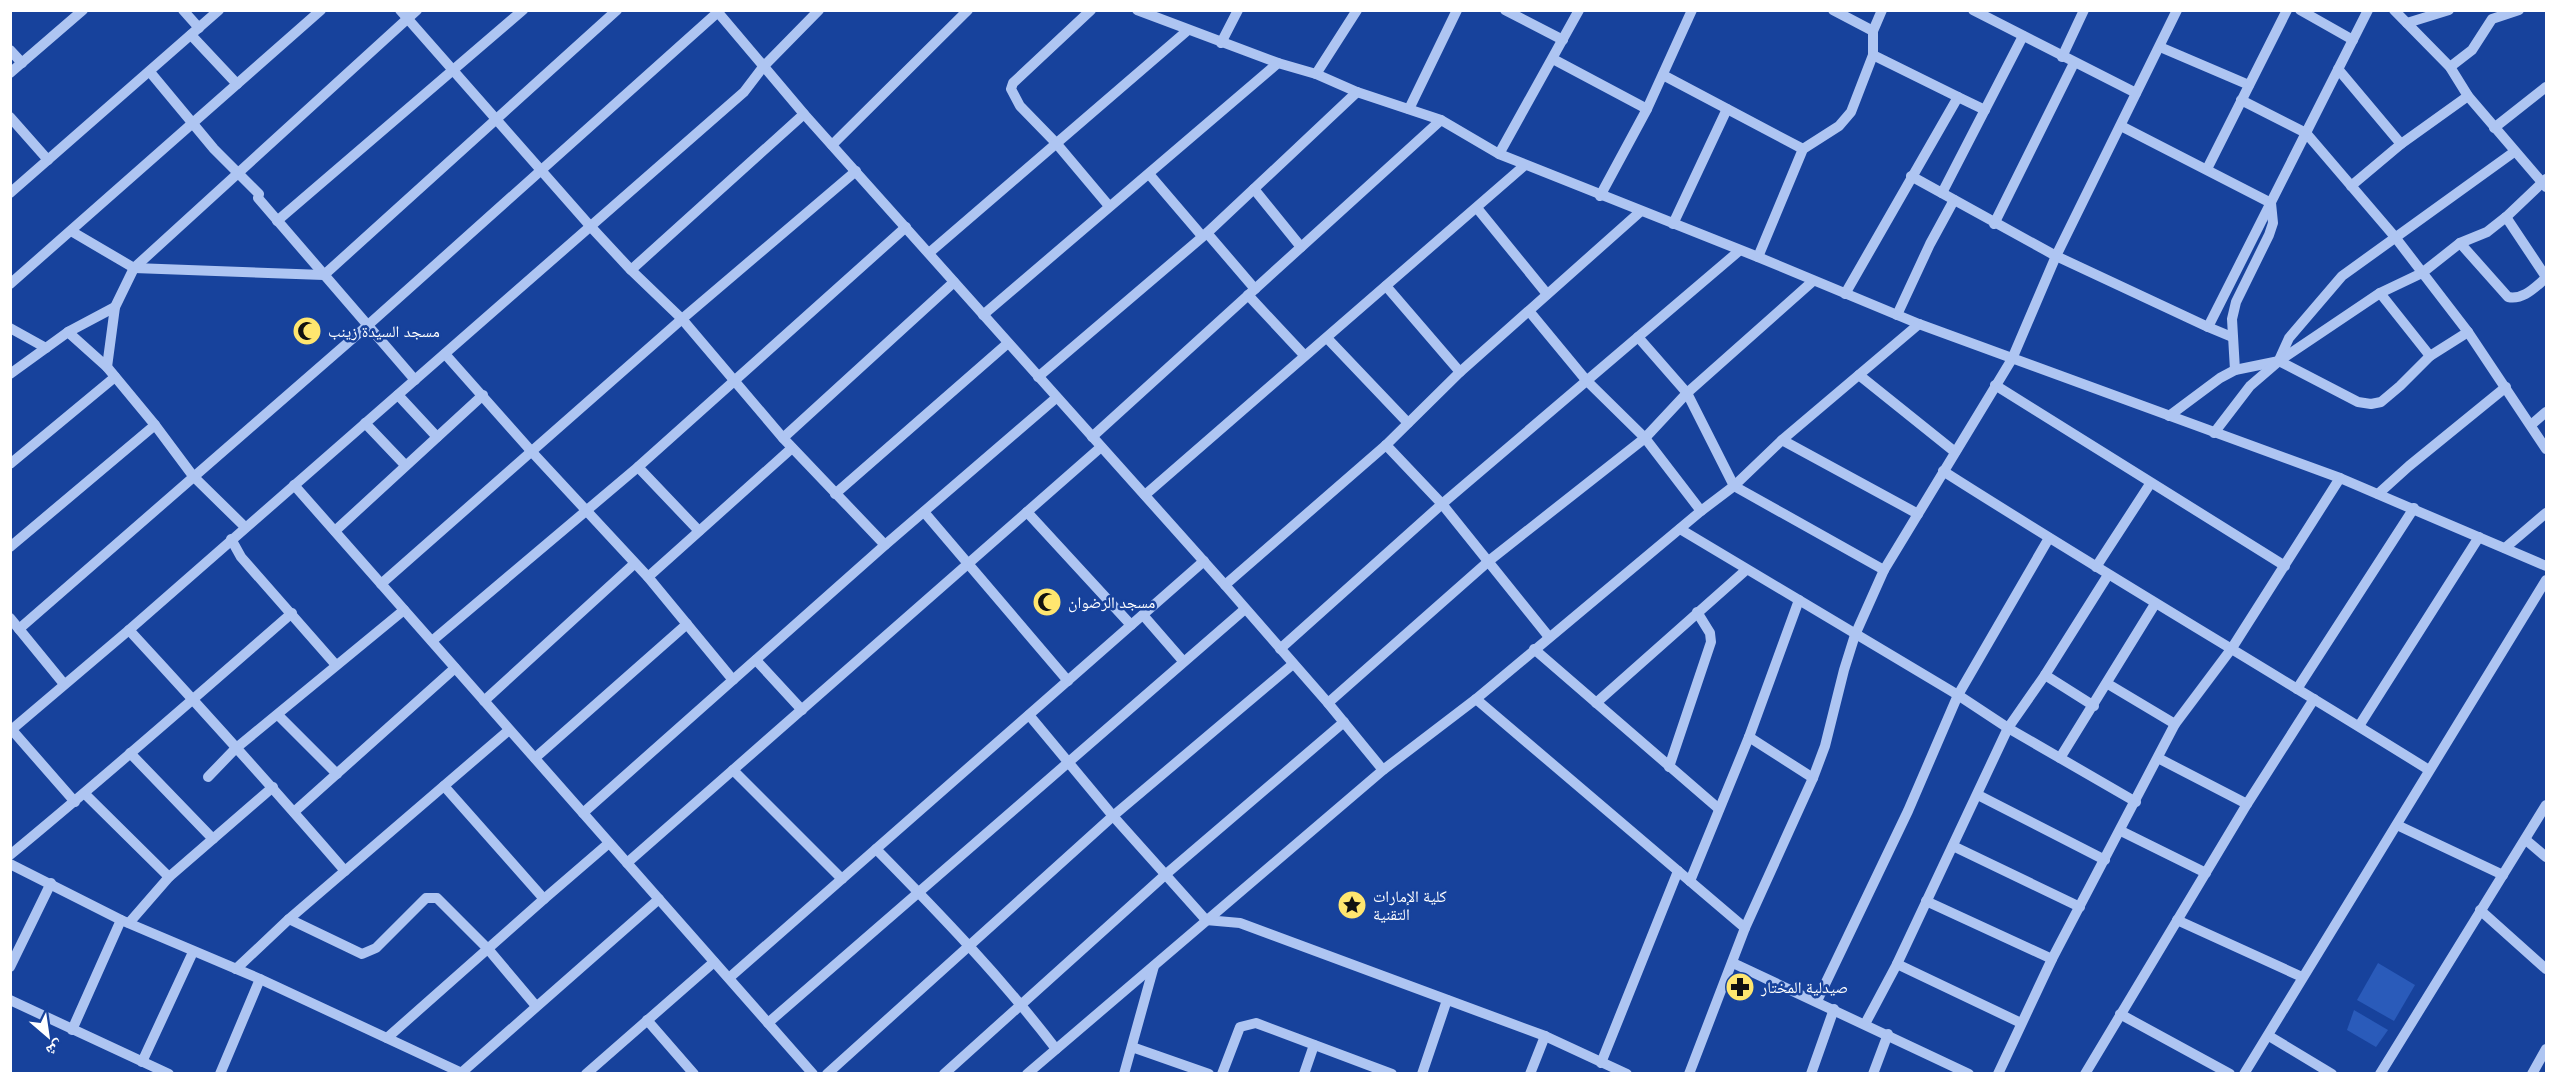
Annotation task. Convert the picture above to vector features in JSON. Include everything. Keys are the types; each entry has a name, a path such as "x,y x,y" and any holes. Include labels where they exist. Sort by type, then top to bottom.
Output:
{"street":[{"path":"10,73 83,10"},
{"path":"183,10 195,31 237,84"},
{"path":"10,193 219,10"},
{"path":"10,284 191,122 321,10"},
{"path":"107,367 115,307 134,268 239,175 404,15 417,10"},
{"path":"277,221 523,10"},
{"path":"71,231 134,268 324,275 617,10"},
{"path":"75,802 11,731 744,92 763,67 819,10"},
{"path":"1091,10 1013,83 1011,88 1020,106 1056,143 1109,206"},
{"path":"1137,10 1154,14 1221,43 1316,74 1358,92 1441,120 1499,154 1600,196 1758,257 1918,324 2340,478 2547,566"},
{"path":"1221,43 1238,10"},
{"path":"1316,74 1357,10"},
{"path":"1409,109 1456,10"},
{"path":"1505,10 1563,40"},
{"path":"1499,154 1580,10"},
{"path":"1600,196 1647,109 1692,10"},
{"path":"1834,10 1873,31"},
{"path":"1758,257 1803,148 1839,126 1851,112 1873,55 1873,31 1882,10"},
{"path":"1972,10 2136,93"},
{"path":"1994,21 1999,10"},
{"path":"2062,57 2084,10"},
{"path":"1689,1074 1745,928 1813,778 1825,746 1855,635 1884,570 2012,359 2056,256 2177,10"},
{"path":"2207,169 2287,10"},
{"path":"2300,10 2353,40"},
{"path":"2208,327 2368,10"},
{"path":"2214,433 2250,387 2279,361 2380,293 2422,273 2460,243 2487,232 2545,183 2494,128 2468,96 2450,67 2394,10"},
{"path":"2407,23 2449,10"},
{"path":"2450,67 2472,50 2489,15 2519,10"},
{"path":"19,628 367,326 717,11 804,114 1204,561 1328,703 1383,770"},
{"path":"832,145 966,11"},
{"path":"404,15 591,227 631,270 682,319 783,438 885,545"},
{"path":"929,253 1188,30"},
{"path":"1942,193 2023,36"},
{"path":"2160,46 2248,85"},
{"path":"10,50 22,63"},
{"path":"1873,55 1985,110"},
{"path":"1552,59 1647,109"},
{"path":"983,315 1278,63"},
{"path":"1994,224 2074,63"},
{"path":"2338,69 2401,144"},
{"path":"150,72 191,122 259,194 258,198 277,221 415,380"},
{"path":"1663,75 1803,148"},
{"path":"2494,128 2547,87"},
{"path":"1038,378 1204,235 1358,92"},
{"path":"2351,186 2401,144 2468,96"},
{"path":"1845,294 1958,97"},
{"path":"2241,100 2306,133 2395,237 2468,332 2547,449"},
{"path":"1673,224 1727,109"},
{"path":"631,270 804,114"},
{"path":"10,117 48,160"},
{"path":"1092,437 1441,120"},
{"path":"2121,126 2271,203"},
{"path":"2279,361 2289,338 2342,276 2514,152"},
{"path":"1145,495 1525,165"},
{"path":"381,584 682,319 856,171"},
{"path":"1149,174 1204,235 1304,355"},
{"path":"1911,177 2056,256 2232,337"},
{"path":"1254,189 1301,247"},
{"path":"1897,315 1930,244 1954,200"},
{"path":"2235,370 2232,337 2236,302 2273,223 2271,203"},
{"path":"1477,208 1547,294"},
{"path":"1225,585 1386,445 1460,372 1641,212"},
{"path":"2460,243 2508,297 2516,298 2528,293 2547,278 2506,217"},
{"path":"432,641 588,511 906,227"},
{"path":"1280,649 1442,504 1739,251"},
{"path":"1328,703 1490,560 1645,438 1687,393 1813,281"},
{"path":"783,438 954,282"},
{"path":"1386,286 1460,372"},
{"path":"2380,293 2430,356"},
{"path":"10,374 68,332 115,307"},
{"path":"1528,311 1586,380 1645,438 1701,511"},
{"path":"1027,1074 1383,770 1476,699 1734,486 1782,440 1918,324"},
{"path":"10,328 46,348"},
{"path":"68,332 107,367 193,476 244,527"},
{"path":"2169,416 2220,378 2235,370 2279,361 2358,402 2371,405 2389,396 2430,356 2468,332"},
{"path":"1638,337 1687,393 1734,486 1884,570"},
{"path":"1327,338 1408,423"},
{"path":"835,494 1008,343"},
{"path":"446,354 532,452 648,577 733,680"},
{"path":"1859,375 1954,452"},
{"path":"10,464 115,377"},
{"path":"1995,385 2150,484 2286,566"},
{"path":"2378,494 2506,387"},
{"path":"398,395 437,437"},
{"path":"335,531 483,395"},
{"path":"583,813 885,545 1056,398"},
{"path":"2531,425 2547,412"},
{"path":"365,423 405,465"},
{"path":"10,547 155,425"},
{"path":"1782,440 1918,514"},
{"path":"1386,445 1442,504 1490,560 1549,637"},
{"path":"627,863 1101,447"},
{"path":"648,577 792,448"},
{"path":"638,467 699,531"},
{"path":"1943,471 2155,604 2232,648 2429,770"},
{"path":"1998,1074 2052,959 2175,724 2232,648 2340,478"},
{"path":"2096,567 2150,484"},
{"path":"294,485 813,1074"},
{"path":"2297,690 2414,508"},
{"path":"924,512 970,562 1068,681"},
{"path":"1027,512 1131,626"},
{"path":"2505,548 2547,513"},
{"path":"1680,529 1958,695 2008,728 2136,802"},
{"path":"2359,726 2479,537"},
{"path":"1817,1001 1908,811 1958,695 2049,538"},
{"path":"231,539 241,557 335,664"},
{"path":"729,978 1204,561"},
{"path":"484,701 634,564"},
{"path":"1596,703 1746,570"},
{"path":"1865,1024 1897,964 2008,728 2045,675 2108,575"},
{"path":"2244,1074 2547,580"},
{"path":"1690,881 1749,737 1799,600"},
{"path":"2060,758 2108,684 2155,604"},
{"path":"768,1023 1245,609"},
{"path":"208,777 235,749 278,715 335,664 404,610"},
{"path":"1669,766 1711,642 1710,633 1697,612"},
{"path":"10,855 85,794 292,613"},
{"path":"1143,615 1184,661"},
{"path":"10,618 64,684"},
{"path":"535,758 687,624"},
{"path":"129,630 193,699 235,749 273,787 345,870"},
{"path":"1534,649 1719,809"},
{"path":"756,660 801,710"},
{"path":"827,1074 1113,816 1293,664"},
{"path":"294,812 455,668"},
{"path":"2045,675 2094,706"},
{"path":"2108,684 2175,724"},
{"path":"1476,699 1745,928"},
{"path":"2085,1074 2247,804 2314,699"},
{"path":"278,715 337,774"},
{"path":"1029,715 1113,816 1206,920 1240,923 1545,1036 1627,1074"},
{"path":"944,1074 1165,875 1344,722"},
{"path":"236,969 289,919 509,730"},
{"path":"1749,737 1813,778"},
{"path":"130,753 213,839"},
{"path":"2158,758 2247,804"},
{"path":"733,770 842,879"},
{"path":"444,786 544,899"},
{"path":"72,1029 125,922 169,877 273,787"},
{"path":"85,794 169,877"},
{"path":"1978,795 2105,860"},
{"path":"2380,1074 2547,805"},
{"path":"2397,825 2503,875"},
{"path":"2121,831 2206,873"},
{"path":"2526,840 2547,857"},
{"path":"387,1038 609,843"},
{"path":"1953,846 2080,907"},
{"path":"876,849 971,946 1056,1049"},
{"path":"10,864 125,922 260,979 462,1073 659,899"},
{"path":"1601,1063 1678,871"},
{"path":"10,967 51,884"},
{"path":"289,919 362,954 376,948 426,898 432,896 437,898 488,949 536,1006"},
{"path":"1926,901 2052,959"},
{"path":"2480,910 2547,969"},
{"path":"2177,920 2302,977"},
{"path":"142,1062 193,952"},
{"path":"586,1074 714,962"},
{"path":"1733,963 1969,1074"},
{"path":"1897,964 2021,1023"},
{"path":"1124,1074 1155,966"},
{"path":"220,1074 260,979"},
{"path":"10,1000 170,1074"},
{"path":"1422,1074 1447,1000"},
{"path":"1810,1074 1834,1009"},
{"path":"2120,1014 2230,1074"},
{"path":"647,1020 694,1074"},
{"path":"1222,1074 1240,1027 1249,1023 1256,1023 1392,1074"},
{"path":"1873,1074 1888,1034"},
{"path":"2269,1035 2332,1074"},
{"path":"1530,1074 1545,1036"},
{"path":"1304,1074 1314,1045"},
{"path":"1132,1047 1209,1074"},
{"path":"2532,1074 2547,1048"}],"shaded area":[{"path":"2378,963 2415,985 2394,1021 2357,1000"},
{"path":"2354,1010 2388,1030 2376,1047 2347,1030"}],"place":[{"name":"مسجد السيدة زينب","path":"307,331"},
{"name":"مسجد الرضوان","path":"1047,602"},
{"name":"كلية الإمارات التقنية","path":"1352,905"},
{"name":"صيدلية المختار","path":"1740,987"}]}
